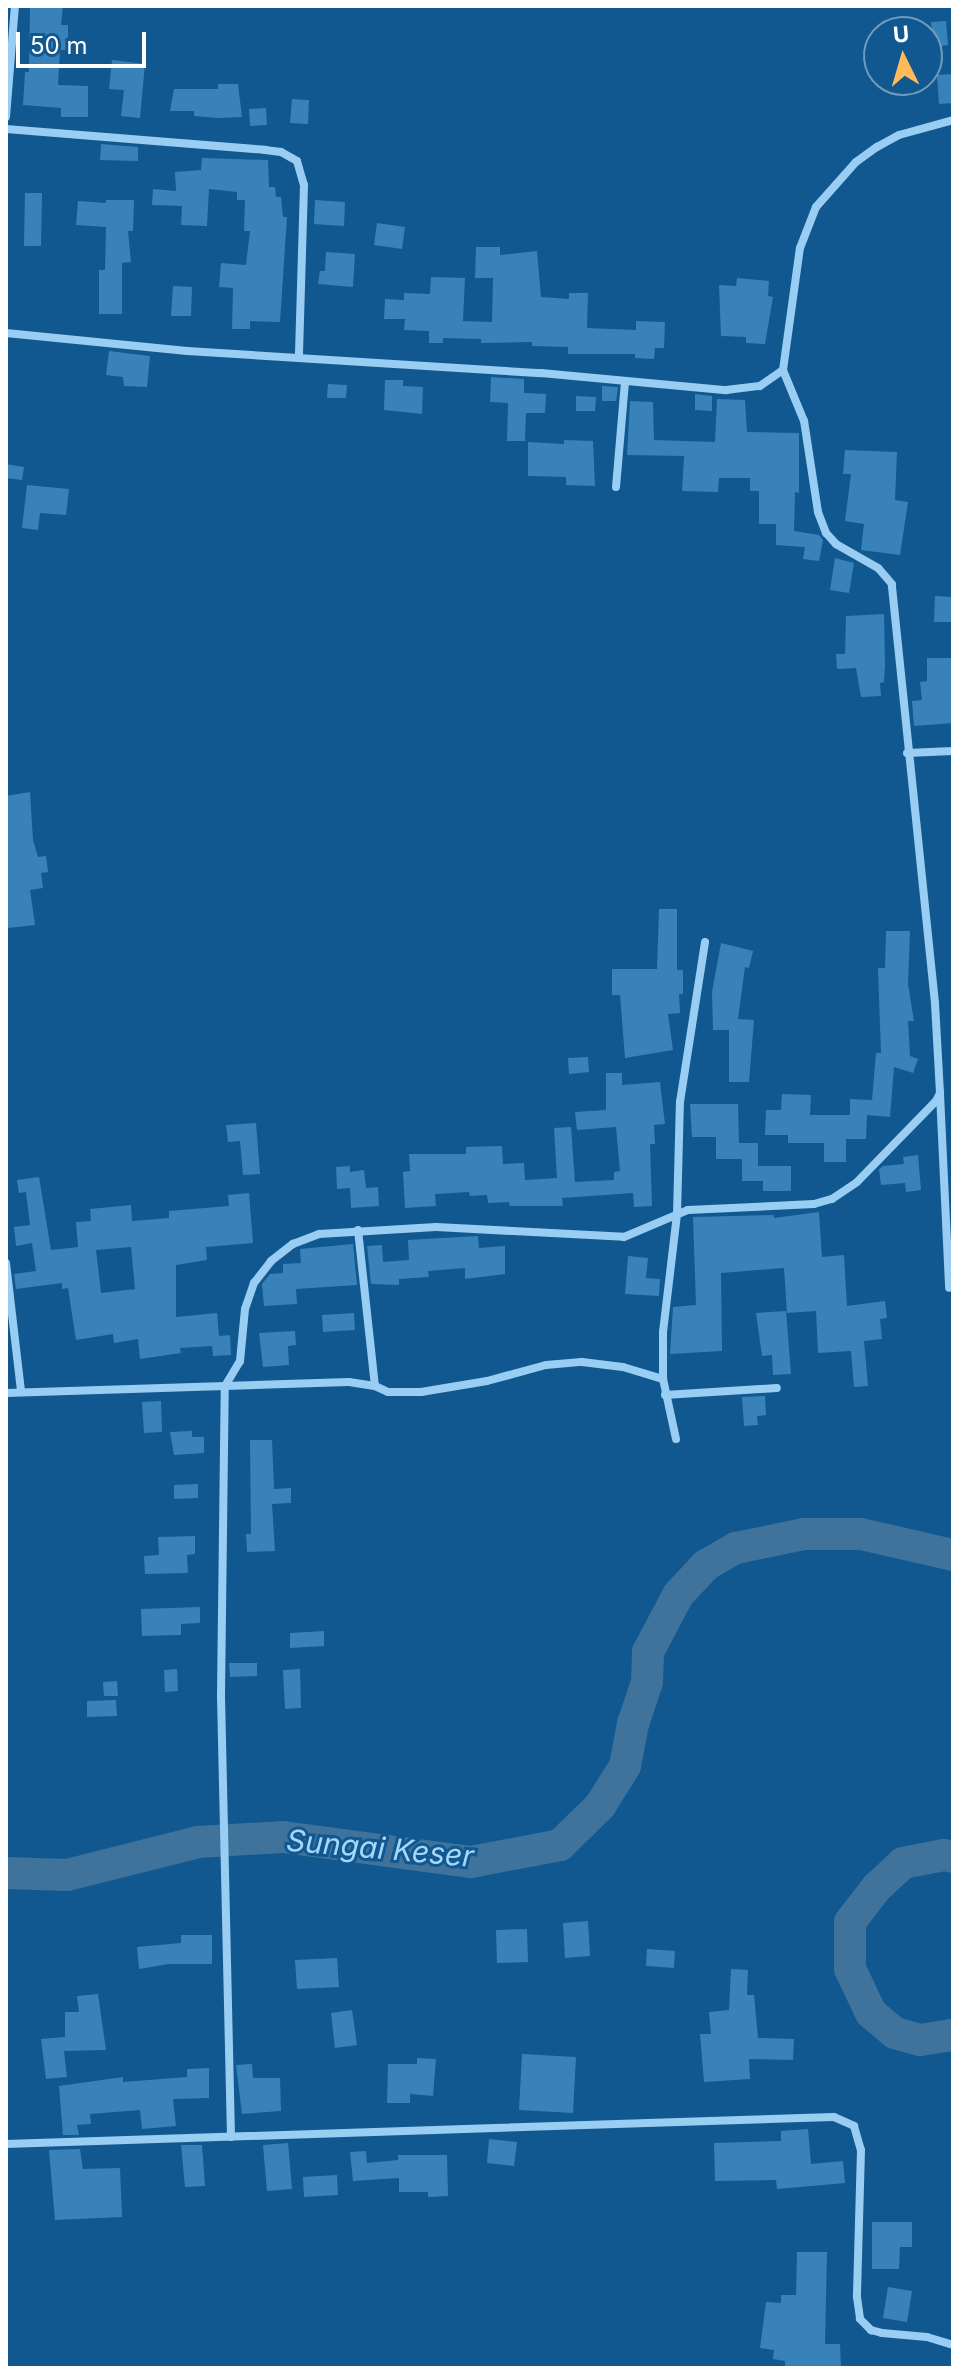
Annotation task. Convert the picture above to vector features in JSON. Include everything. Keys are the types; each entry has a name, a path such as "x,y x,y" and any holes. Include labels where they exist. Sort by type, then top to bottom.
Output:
{"street":[{"path":"6,117 15,6"},
{"path":"949,1288 940,1093 925,880 907,753 892,584 878,568 836,544 826,533 818,512 804,421 783,370 800,248 816,207 856,162 877,147 899,135 953,120"},
{"path":"6,129 265,150 281,152 297,161 304,185 299,358"},
{"path":"6,333 736,390 760,386 783,370"},
{"path":"616,487 625,382"},
{"path":"907,753 953,751"},
{"path":"676,1439 663,1379 663,1332 677,1214 680,1102 705,942"},
{"path":"231,2137 222,1795 225,1386 240,1361 245,1309 254,1283 271,1261 293,1244 319,1234 436,1227 624,1237 645,1231 677,1214 705,1207 814,1204 832,1199 857,1182 929,1109 940,1093"},
{"path":"358,1230 375,1386"},
{"path":"6,1263 21,1390"},
{"path":"6,1393 21,1390 349,1382 375,1386 388,1392 421,1392 487,1381 546,1365 582,1362 623,1367 663,1379"},
{"path":"665,1395 777,1388"},
{"path":"6,2144 834,2117 854,2126 861,2150 857,2297 860,2319 871,2330 927,2337 953,2345"}],"building":[{"path":"30,6 63,6 61,25 68,25 68,50 60,50 58,85 88,86 88,117 61,117 61,108 23,105 25,72 29,72"},
{"path":"943,21 946,21 948,45 943,46"},
{"path":"112,60 145,64 140,118 121,116 124,90 109,89"},
{"path":"952,74 953,103 939,104 938,96 943,96 943,75"},
{"path":"218,84 238,84 242,117 194,116 194,111 170,111 174,89 218,89"},
{"path":"292,99 309,100 308,124 290,123"},
{"path":"266,108 267,125 250,126 249,109"},
{"path":"101,144 138,147 138,161 100,160"},
{"path":"202,158 268,160 269,187 275,187 276,197 281,197 283,217 287,217 280,322 250,321 250,329 232,329 233,288 219,287 221,263 246,265 250,231 244,231 245,200 237,200 237,192 209,189 207,226 181,225 182,206 152,205 153,189 176,191 175,172 201,170"},
{"path":"25,193 42,193 41,246 24,246"},
{"path":"106,200 134,200 133,231 128,231 131,262 122,263 122,314 99,314 99,270 105,270 106,227 76,225 78,201 106,203"},
{"path":"315,200 345,202 344,226 314,224"},
{"path":"377,223 405,227 402,249 374,245"},
{"path":"476,247 500,247 500,255 537,251 541,297 569,299 569,293 588,293 587,328 636,330 636,321 665,322 664,348 655,348 654,359 635,358 635,354 568,354 568,347 532,346 532,342 481,343 481,339 443,338 443,343 429,343 429,331 404,330 405,319 384,319 385,299 404,300 404,293 430,294 431,277 465,278 463,321 492,322 493,278 475,278"},
{"path":"326,252 355,254 353,287 318,284 320,271 325,271"},
{"path":"737,278 769,281 768,296 773,297 765,344 746,343 746,337 721,336 719,285 736,286"},
{"path":"173,286 192,287 191,316 171,316"},
{"path":"109,351 150,356 147,387 124,386 123,377 106,375"},
{"path":"491,377 524,379 524,393 546,394 545,413 526,413 525,441 507,441 508,403 490,402"},
{"path":"385,380 403,380 403,386 423,387 422,414 384,410"},
{"path":"328,384 347,385 346,398 327,398"},
{"path":"602,386 618,387 616,401 602,401"},
{"path":"695,394 712,396 712,411 695,410"},
{"path":"576,396 596,397 595,411 576,411"},
{"path":"717,399 745,400 747,432 799,433 799,493 795,492 794,531 819,535 823,540 819,561 803,559 805,547 776,545 776,524 759,524 759,491 750,491 750,478 719,478 718,492 682,491 684,456 627,455 630,401 653,402 654,440 715,442"},
{"path":"564,440 593,441 595,486 566,485 566,477 528,476 528,442 564,444"},
{"path":"845,450 897,452 895,500 908,502 900,555 861,550 864,524 845,521 851,474 843,474"},
{"path":"6,464 24,467 22,480 6,478"},
{"path":"27,485 69,489 66,515 40,513 38,530 22,528"},
{"path":"835,558 854,563 849,593 830,590"},
{"path":"935,596 953,597 953,622 934,622"},
{"path":"884,614 885,666 884,682 880,683 881,696 861,697 856,668 837,669 836,654 845,654 846,616"},
{"path":"927,658 953,658 953,723 914,726 912,701 922,700 920,682 927,681"},
{"path":"30,792 33,840 38,857 46,856 48,872 41,873 43,888 30,890 35,925 8,928 6,796"},
{"path":"659,909 677,909 677,970 683,970 683,994 679,994 680,1013 668,1014 673,1050 625,1058 620,995 612,995 612,969 657,969"},
{"path":"886,931 910,931 908,984 914,1021 908,1021 910,1056 918,1059 913,1073 894,1067 890,1117 867,1115 866,1139 846,1139 846,1162 824,1162 824,1143 788,1143 788,1135 765,1135 766,1110 781,1110 782,1094 811,1095 810,1115 850,1115 850,1099 872,1100 876,1053 881,1053 878,968 885,968"},
{"path":"721,943 753,951 749,968 745,967 738,1019 754,1020 749,1082 729,1082 729,1030 713,1030 712,992"},
{"path":"588,1057 589,1072 569,1074 568,1058"},
{"path":"606,1073 622,1073 622,1085 660,1082 665,1124 654,1125 655,1144 650,1144 652,1206 634,1207 633,1193 562,1198 563,1206 510,1206 509,1202 488,1203 487,1195 470,1196 469,1192 435,1194 436,1206 405,1208 403,1172 410,1171 409,1154 466,1154 466,1147 502,1146 503,1164 524,1163 525,1180 557,1178 554,1128 571,1127 575,1182 614,1180 614,1172 620,1171 616,1127 577,1130 575,1112 606,1110"},
{"path":"690,1104 738,1104 739,1143 758,1143 758,1166 791,1166 791,1191 763,1191 763,1181 742,1181 742,1159 716,1159 716,1137 692,1137"},
{"path":"256,1123 260,1174 243,1175 240,1141 228,1142 226,1125"},
{"path":"918,1155 921,1190 906,1192 905,1183 881,1185 879,1169 904,1164 903,1157"},
{"path":"350,1166 350,1172 364,1170 366,1188 378,1187 379,1206 351,1208 350,1188 337,1189 336,1167"},
{"path":"39,1177 51,1250 78,1247 76,1222 91,1221 90,1209 131,1205 132,1221 169,1218 169,1211 229,1206 228,1195 249,1193 253,1243 206,1247 207,1260 176,1265 176,1317 217,1313 219,1336 230,1335 231,1355 213,1356 212,1346 180,1348 181,1353 140,1359 138,1339 114,1343 113,1334 76,1340 68,1288 62,1289 62,1283 16,1289 14,1274 36,1271 32,1243 16,1246 14,1227 30,1225 26,1192 19,1193 17,1180","holes":["131,1247 135,1289 101,1293 96,1250"]},
{"path":"819,1212 822,1257 844,1255 847,1306 885,1301 887,1318 880,1319 882,1339 864,1341 868,1386 854,1387 851,1351 818,1353 816,1311 787,1313 784,1268 721,1273 722,1351 670,1354 673,1307 696,1305 693,1217 774,1215 774,1218"},
{"path":"478,1236 479,1248 505,1246 505,1274 465,1279 465,1268 428,1271 429,1277 399,1279 399,1285 371,1284 367,1246 382,1245 383,1262 409,1260 408,1240"},
{"path":"353,1244 357,1285 296,1289 297,1304 264,1306 262,1284 270,1274 283,1273 283,1264 301,1263 300,1249"},
{"path":"628,1256 648,1258 646,1278 660,1279 659,1296 625,1294"},
{"path":"786,1311 791,1374 773,1375 772,1355 762,1356 756,1313"},
{"path":"354,1313 355,1330 323,1332 322,1315"},
{"path":"295,1331 296,1345 288,1346 289,1365 263,1367 259,1333"},
{"path":"765,1396 766,1415 757,1416 758,1425 744,1426 742,1397"},
{"path":"161,1401 162,1432 144,1433 142,1402"},
{"path":"192,1431 192,1437 204,1437 204,1453 174,1455 170,1432"},
{"path":"250,1440 272,1440 274,1489 291,1488 291,1503 272,1504 275,1551 247,1552 246,1534 251,1534"},
{"path":"198,1484 198,1498 174,1499 174,1485"},
{"path":"195,1536 195,1554 187,1555 188,1573 145,1574 144,1556 159,1555 158,1537"},
{"path":"200,1607 200,1623 181,1624 181,1635 142,1636 141,1609"},
{"path":"324,1631 324,1646 290,1648 290,1633"},
{"path":"229,1663 257,1663 257,1676 230,1677"},
{"path":"177,1669 178,1691 165,1692 164,1670"},
{"path":"300,1669 301,1708 285,1709 283,1670"},
{"path":"117,1681 118,1696 104,1696 103,1682"},
{"path":"116,1700 117,1716 87,1717 87,1701"},
{"path":"588,1921 590,1956 565,1958 563,1923"},
{"path":"527,1929 528,1962 497,1963 496,1930"},
{"path":"181,1935 212,1935 212,1964 169,1964 139,1969 137,1947 181,1943"},
{"path":"647,1949 675,1951 674,1968 646,1966"},
{"path":"337,1958 339,1987 297,1989 295,1960"},
{"path":"731,1969 748,1970 747,1995 754,1995 758,2038 794,2039 793,2060 749,2059 750,2079 704,2082 700,2034 711,2034 709,2012 729,2010"},
{"path":"98,1994 106,2050 64,2051 67,2077 46,2079 41,2039 65,2037 65,2012 79,2012 77,1996"},
{"path":"352,2010 357,2045 335,2048 331,2013"},
{"path":"522,2054 576,2057 573,2113 519,2110"},
{"path":"417,2058 436,2059 433,2096 410,2094 410,2103 387,2103 388,2064 417,2064"},
{"path":"252,2064 253,2078 280,2078 281,2111 242,2114 236,2065"},
{"path":"209,2068 209,2098 173,2099 176,2126 142,2129 140,2110 90,2114 91,2124 77,2125 79,2135 63,2135 59,2086 123,2077 123,2082 187,2077 187,2069"},
{"path":"808,2129 811,2164 843,2161 845,2183 777,2189 776,2180 715,2181 714,2143 781,2141 781,2131"},
{"path":"489,2139 517,2142 514,2166 487,2163"},
{"path":"288,2143 292,2189 267,2191 263,2145"},
{"path":"181,2145 202,2145 205,2186 185,2187"},
{"path":"80,2149 83,2169 120,2168 122,2217 55,2220 49,2150"},
{"path":"366,2151 367,2163 398,2160 398,2155 447,2155 448,2196 428,2197 428,2192 399,2192 399,2178 353,2181 350,2152"},
{"path":"337,2175 338,2195 304,2197 303,2177"},
{"path":"872,2222 912,2222 912,2247 900,2247 899,2269 872,2269"},
{"path":"797,2252 827,2252 825,2344 840,2344 841,2368 785,2368 785,2361 773,2359 774,2350 760,2348 766,2302 781,2303 781,2295 796,2295"},
{"path":"888,2287 912,2291 907,2322 883,2318"}],"waterway":[{"name":"Sungai Keser","path":"6,1873 67,1875 198,1842 283,1837 471,1862 560,1845 600,1806 625,1766 633,1724 647,1682 648,1652 678,1595 706,1565 736,1548 804,1534 861,1534 953,1555"},
{"path":"953,1857 944,1855 903,1863 877,1887 850,1922 850,1969 871,2013 895,2033 920,2040 953,2035"}]}
